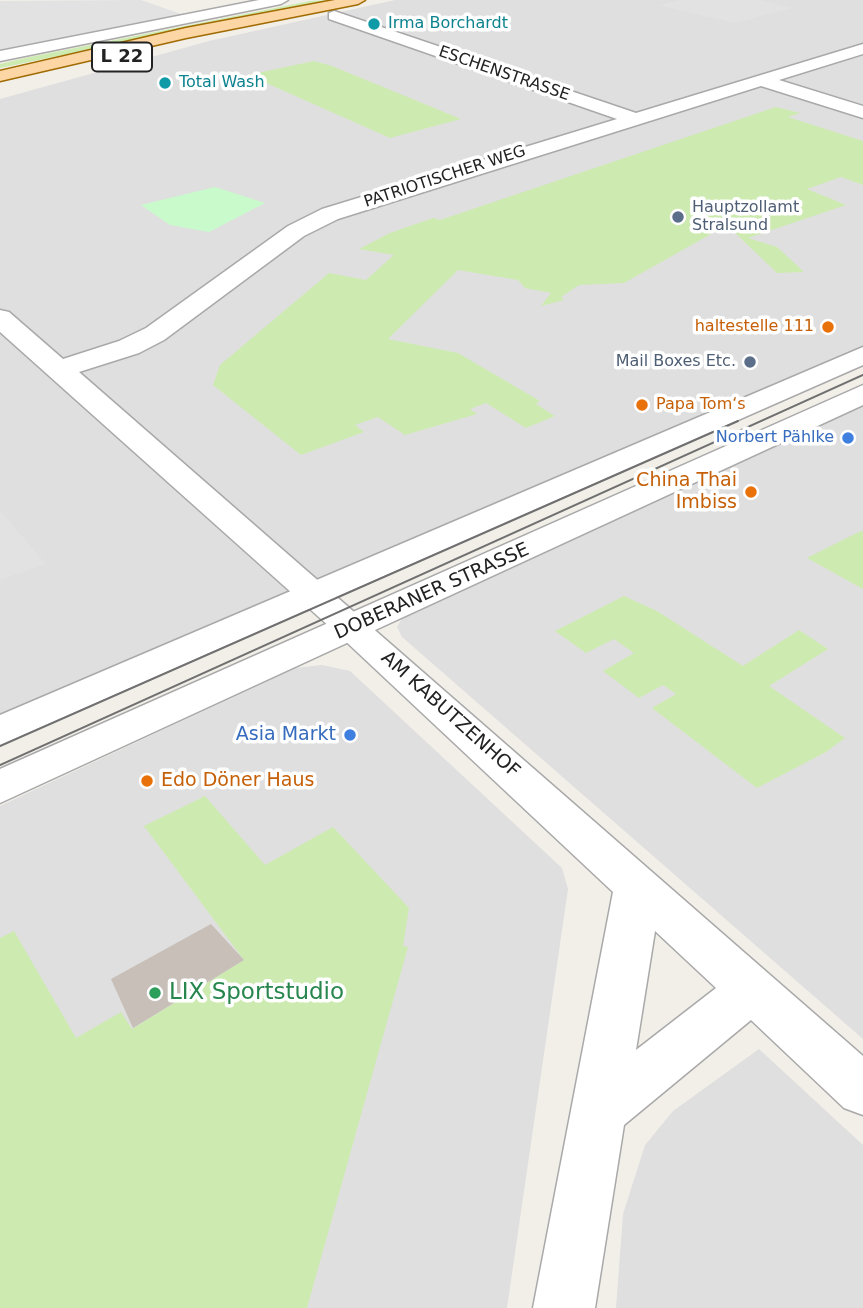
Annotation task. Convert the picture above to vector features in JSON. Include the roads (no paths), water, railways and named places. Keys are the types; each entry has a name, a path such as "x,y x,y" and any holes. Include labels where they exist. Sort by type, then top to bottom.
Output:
{"main road":[{"name":"L 22","path":"0,76 174,35 244,24 358,0"},
{"name":"L 22","path":"0,91 244,24"}],"street":[{"path":"0,56 281,0"},
{"name":"ESCHENSTRASSE","path":"334,16 635,119"},
{"name":"PATRIOTISCHER WEG","path":"58,370 108,354 155,334 313,221 381,196 863,49"},
{"path":"760,80 863,112"},
{"name":"AM KABUTZENHOF","path":"0,318 316,594 863,1090"},
{"path":"0,731 863,355"},
{"name":"DOBERANER STRASSE","path":"0,787 863,394"},
{"path":"564,1308 638,887"},
{"path":"596,1114 751,990"}],"tram line":[{"path":"0,765 863,375"},
{"path":"0,746 738,421"}],"place":[{"name":"Irma Borchardt","path":"374,24"},
{"name":"Total Wash","path":"165,83"},
{"name":"Hauptzollamt Stralsund","path":"678,217"},
{"name":"haltestelle 111","path":"828,327"},
{"name":"Mail Boxes Etc.","path":"750,362"},
{"name":"Papa Tom‘s","path":"642,405"},
{"name":"Norbert Pählke","path":"848,438"},
{"name":"China Thai Imbiss","path":"751,492"},
{"name":"Asia Markt","path":"350,735"},
{"name":"Edo Döner Haus","path":"147,781"},
{"name":"LIX Sportstudio","path":"155,993"}]}
